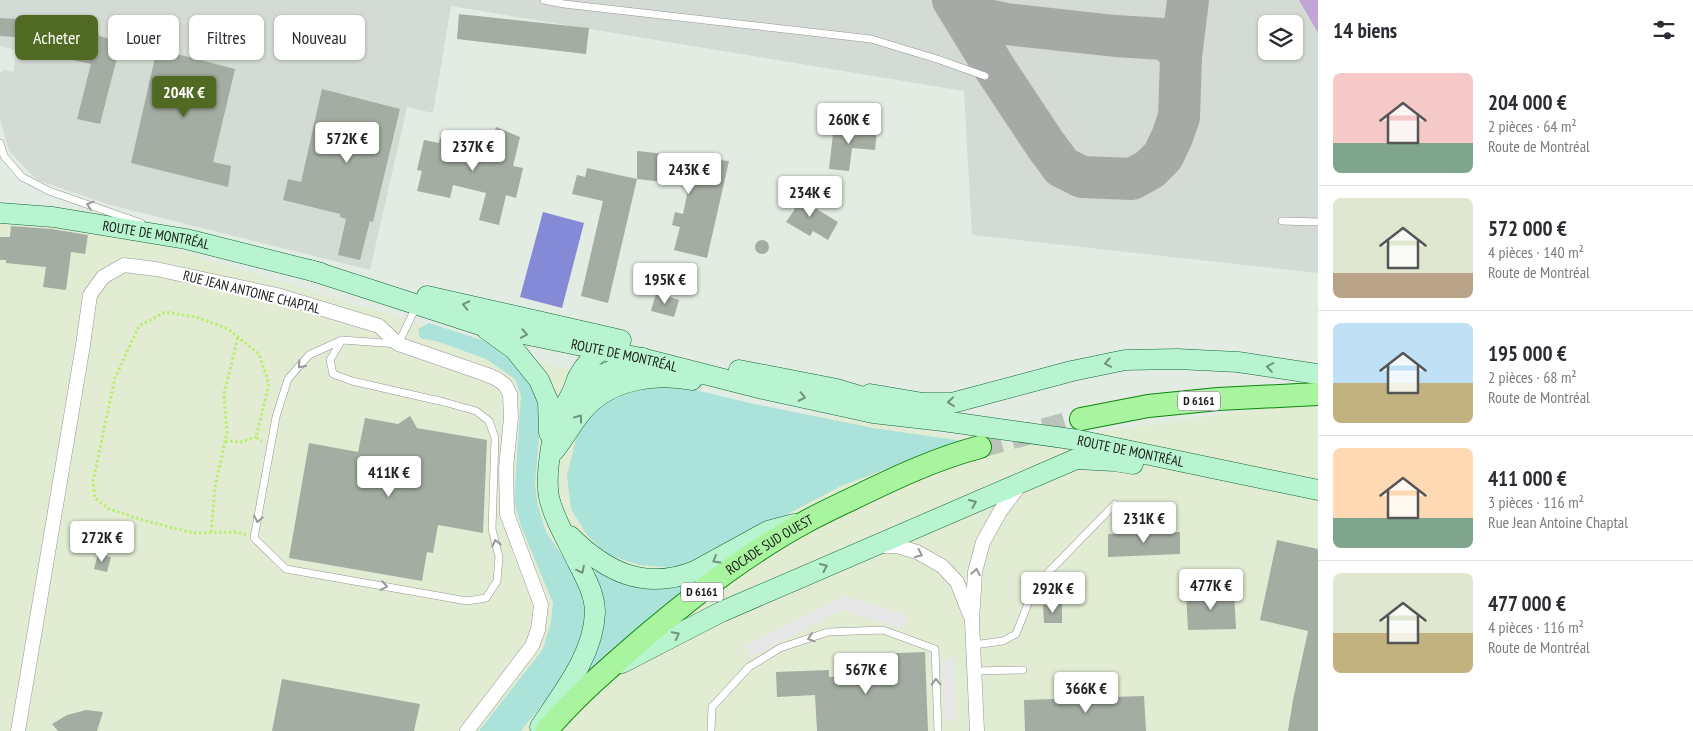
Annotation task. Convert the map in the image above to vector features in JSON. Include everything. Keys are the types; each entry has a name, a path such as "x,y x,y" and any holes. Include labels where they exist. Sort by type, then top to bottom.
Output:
{"main road":[{"name":"ROUTE DE MONTRÉAL","path":"0,213 53,217 186,239 609,344 837,389 943,421"},
{"name":"ROUTE DE MONTRÉAL","path":"310,270 480,325 609,344 641,358 763,389 874,413 1078,440 1318,490"},
{"path":"480,325 514,349 539,380 548,402 550,457"},
{"path":"537,731 576,672 593,634 594,598 560,526 549,497 550,457 561,410 570,397 586,364 609,344"},
{"path":"570,397 601,375 641,358 713,365"},
{"path":"837,389 923,403 952,403 1072,371 1125,360 1177,359 1238,362 1318,374"},
{"path":"550,457 587,407 608,390 638,379 677,378 717,385 763,389"},
{"name":"D 6161","path":"1081,419 1148,406 1218,399 1318,394"},
{"name":"ROCADE SUD OUEST","path":"546,731 602,673 680,607 741,562 808,520 890,480 958,453 980,447"},
{"path":"602,673 722,612 1076,459 1114,460 1318,499"},
{"path":"560,526 579,546 599,562 631,576 664,580 695,571 768,531 808,520"}],"street":[{"name":"RUE JEAN ANTOINE CHAPTAL","path":"18,731 90,294 103,278 124,265 156,268 277,294 379,326 398,344 497,379 505,385 510,394 511,418 506,468 507,514 541,605 538,630 532,646 467,731"},
{"path":"977,731 972,620 974,572 983,542 1001,510 1022,482"},
{"path":"872,546 897,546 918,552 942,566 957,582 972,620"}],"lane":[{"path":"544,0 564,4 871,39 986,76"},
{"path":"0,143 4,156 22,177 42,188 186,239"},
{"path":"1282,221 1318,222"},
{"path":"342,340 330,360 333,374 352,381 476,411 489,421 495,438 492,529 499,557 497,581 486,598 468,601 286,569 254,538 276,417 288,379 309,355 342,340 398,344 417,305"},
{"path":"973,645 1003,641 1016,634 1035,586 1115,504"},
{"path":"711,731 712,707 749,667 780,648 828,632 883,630 935,649 938,731"},
{"path":"974,672 1023,670"}],"path":[{"path":"254,538 237,532 193,532 142,520 109,509 95,498 93,481 115,378 139,326 165,312 196,317 228,329 259,354 269,384 256,437"},
{"path":"211,532 215,486 227,433 224,394 238,337"},
{"path":"225,441 241,442 256,437"},
{"path":"256,437 271,447"}],"shaded area":[{"path":"0,0 1318,0 1318,273 972,235 964,91 451,6 433,113 407,107 370,270 110,205 37,180 9,151 0,119 0,73 4,70 14,72 15,60 98,60 98,15 15,15 15,50 0,46"},
{"path":"1299,0 1318,0 1318,33"},
{"path":"0,202 27,204 625,387 1015,445 1278,406 1318,407 1318,731 0,731"},
{"path":"543,212 584,223 562,308 520,297"},
{"path":"429,323 488,342 522,365 539,403 539,438 535,485 538,506 546,532 574,573 585,595 587,615 581,643 567,673 521,731 479,731 543,649 551,622 553,603 521,526 514,501 521,396 515,379 486,359 439,342 420,338 418,329"},
{"path":"658,385 679,386 754,404 873,428 970,442 900,464 843,485 711,554 673,568 639,565 608,555 587,535 571,509 567,476 576,439 583,423 595,409 623,393"},
{"path":"596,567 704,579 589,676 587,671"},
{"path":"843,596 909,616 904,629 843,610 751,657 746,645"},
{"path":"954,658 956,720 945,721 942,659"}],"building":[{"path":"459,14 589,28 586,54 457,39"},
{"path":"0,18 15,19 15,37 0,36"},
{"path":"98,32 99,36 108,38 108,60 116,60 100,124 77,119 91,64 73,60 98,60"},
{"path":"179,55 189,57 189,60 200,60 235,69 213,162 231,166 228,187 131,163 154,60 179,60"},
{"path":"322,89 400,109 373,222 370,221 360,260 338,255 346,219 340,217 340,214 283,200 288,179 301,182"},
{"path":"834,125 877,130 875,150 852,148 849,171 829,169"},
{"path":"496,127 520,137 513,166 523,168 516,198 506,195 499,225 479,220 486,193 453,185 450,198 417,191 422,171 417,170 424,140 439,143 440,138 465,144 463,152 489,158"},
{"path":"637,151 729,161 707,258 674,250 680,227 672,225 675,212 683,214 689,185 637,179"},
{"path":"587,168 637,179 608,303 581,296 603,201 572,194 577,175 585,177"},
{"path":"797,192 810,200 808,204 838,222 828,240 813,231 810,236 786,222 795,209 789,205"},
{"path":"11,226 52,229 88,235 85,254 71,252 66,290 43,287 46,267 6,263 6,260 0,260 0,237 10,237"},
{"path":"759,240 765,240 769,247 765,254 759,254 755,250 755,244"},
{"path":"656,293 679,300 674,317 651,311"},
{"path":"410,416 417,428 487,440 483,533 438,525 433,553 427,552 422,581 289,558 309,443 358,452 365,418 398,424"},
{"path":"1180,532 1180,554 1108,557 1108,534"},
{"path":"1277,540 1318,549 1318,731 1288,731 1308,631 1260,620"},
{"path":"98,554 111,557 107,572 94,569"},
{"path":"1234,591 1236,629 1188,630 1186,593"},
{"path":"1062,604 1062,623 1044,623 1043,605"},
{"path":"925,652 928,731 817,731 815,695 777,697 776,672 829,670 829,677 862,675 862,667 874,666 873,654"},
{"path":"282,679 420,704 414,731 272,731"},
{"path":"1144,696 1146,731 1025,731 1024,700"},
{"path":"86,710 103,712 97,731 58,731 52,724 67,715"}],"taxiway":[{"path":"953,0 996,70 1062,167 1082,177 1132,179 1150,169 1163,156 1179,117 1181,57 1174,46 1164,39 1115,36 1006,24 960,11"},
{"path":"1181,57 1188,0"}],"tunnel":[{"path":"980,447 1081,419"}]}
